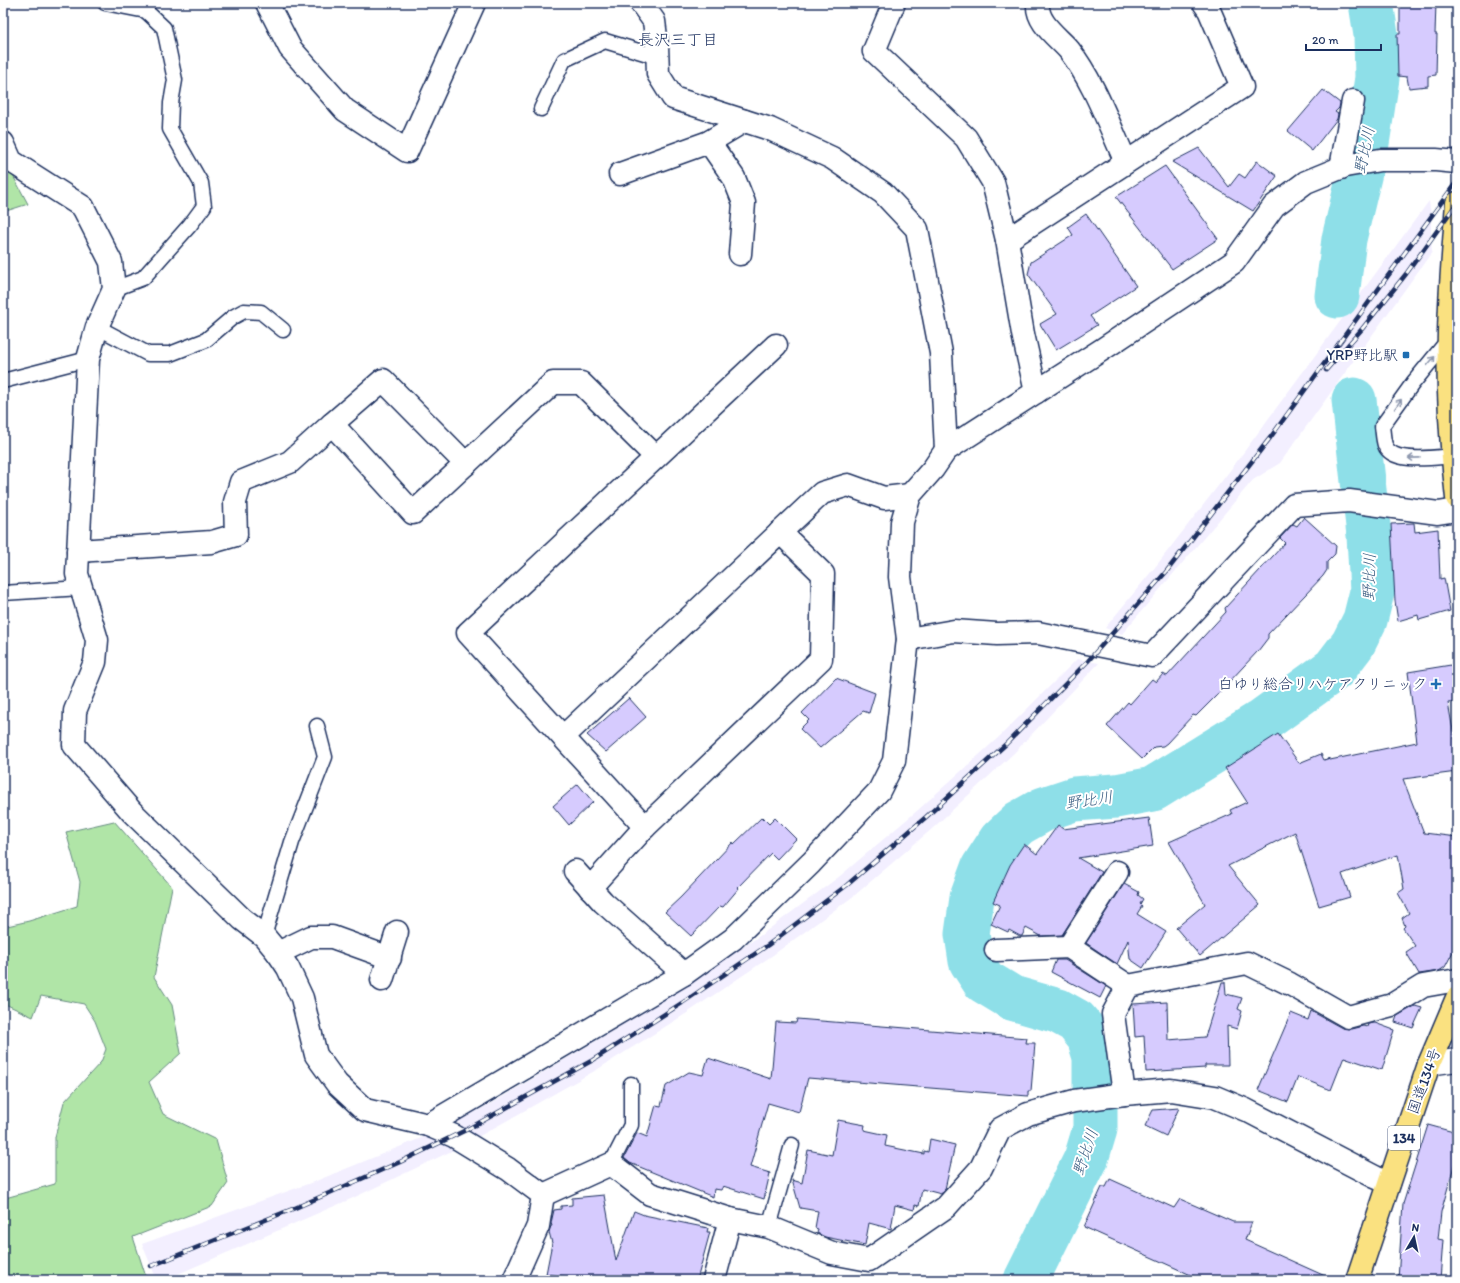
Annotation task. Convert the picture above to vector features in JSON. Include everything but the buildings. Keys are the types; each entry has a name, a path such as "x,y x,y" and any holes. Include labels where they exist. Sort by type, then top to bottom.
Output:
{"main road":[{"path":"1457,203 1453,338 1453,456 1457,498"},
{"name":"国道134号","path":"1357,1280 1429,1064 1457,998"}],"street":[{"path":"267,3 290,48 345,110 407,151 474,3"},
{"path":"641,3 654,21 658,57 658,74 673,98 770,129 832,158 883,193 917,229 941,353 946,450"},
{"path":"894,3 874,51 966,138 993,182 1036,392"},
{"path":"1038,3 1044,24 1069,51 1088,80 1126,162"},
{"path":"1006,240 1242,87 1209,10 1204,3"},
{"path":"1343,167 1353,101"},
{"path":"620,174 709,142 744,121"},
{"path":"709,142 734,178 744,203 740,254"},
{"path":"3,143 11,161 82,208 110,262 114,289 97,327 88,359 77,574 96,640 95,662 75,711 74,745 132,812 242,919 264,936 278,953 288,968 302,998 316,1055 337,1084 365,1110 428,1125 454,1136 508,1169 542,1195"},
{"path":"428,1125 684,974 733,939 811,863 879,790 894,761 902,705 908,639 900,577 902,522 910,495 933,469 946,450 1103,349 1234,262 1274,206 1306,182 1343,167 1380,160 1436,160 1457,162"},
{"path":"645,827 468,633 776,345"},
{"path":"78,551 212,542 236,535 235,502 242,482 290,462 382,380 466,464"},
{"path":"332,424 413,513 553,383 581,383 656,457"},
{"path":"563,737 822,493 848,486 884,498 910,495"},
{"path":"908,639 954,631 997,634 1038,633 1152,656 1294,505 1349,501 1438,513 1457,510"},
{"path":"590,888 645,827 821,659 823,574 780,532"},
{"path":"575,871 603,902 684,974"},
{"path":"1069,948 1116,872"},
{"path":"382,980 398,932"},
{"path":"278,953 311,937 332,937 390,958"},
{"path":"996,950 1069,948 1128,986 1247,963 1290,984 1348,1017 1392,1005 1423,986 1457,980"},
{"path":"1117,1095 1113,1014 1128,986"},
{"path":"1429,1064 1457,1060"},
{"path":"542,1195 611,1164 650,1194 730,1219 769,1227 832,1253 869,1260 946,1207 981,1168 1000,1129 1028,1114 1074,1101 1171,1090 1215,1097 1246,1110 1375,1178 1389,1183"},
{"path":"514,1280 538,1226 542,1195"},
{"path":"714,1280 730,1219"}],"lane":[{"path":"105,3 146,11 164,28 175,80 171,103 170,129 201,183 204,206 190,225 143,278 114,289"},
{"path":"541,109 564,60 605,40 658,57"},
{"path":"97,327 148,354 170,354 206,340 233,317 244,311 261,312 283,330"},
{"path":"1453,338 1413,382 1382,426 1385,447 1392,453 1402,458 1453,456"},
{"path":"3,381 88,359"},
{"path":"3,593 81,588"},
{"path":"264,936 292,842 325,757 317,726"},
{"path":"611,1164 631,1125 631,1084"},
{"path":"769,1227 792,1145"}],"shaded area":[{"path":"1429,201 1432,252 1280,463 1253,480 1122,634 1105,628 1156,566 1235,464"},
{"path":"1077,659 1099,663 1014,753 933,828 855,895 773,955 687,1013 598,1069 476,1138 457,1122 499,1099 674,994 761,935 840,876 918,810 999,737"},
{"path":"431,1134 458,1148 353,1198 164,1280 157,1280 142,1244 316,1181"}],"green space":[{"path":"3,157 28,204 3,212"},
{"path":"114,821 172,887 154,977 172,1005 181,1053 149,1082 163,1114 216,1140 228,1183 212,1206 133,1237 147,1280 3,1280 3,1197 9,1197 55,1184 55,1137 64,1102 101,1062 106,1049 95,1021 84,1004 41,996 33,1017 3,1003 3,927 29,921 77,906 80,882 66,832"}],"waterway":[{"name":"野比川","path":"1337,296 1344,239 1367,143 1377,78 1376,35 1371,3"},
{"name":"野比川","path":"1026,1280 1086,1159 1095,1129 1095,1057 1089,1037 1076,1021 1058,1011 1012,998 984,981 971,961 967,934 972,898 983,868 1001,840 1019,823 1044,809 1074,799 1116,796 1153,789 1258,724 1334,669 1353,644 1365,620 1372,592 1369,535 1354,400"}],"railway":[{"path":"151,1266 295,1208 400,1162 466,1130 593,1060 682,1003 768,945 847,885 926,817 1006,744 1088,661 1166,572 1270,438 1457,181"},
{"path":"1326,370 1362,329 1406,274 1457,203"}],"place":[{"name":"YRP野比駅","path":"1406,355"},
{"name":"白ゆり総合リハケアクリニック","path":"1436,684"}],"district":[{"name":"長沢三丁目","path":"678,39"}]}
